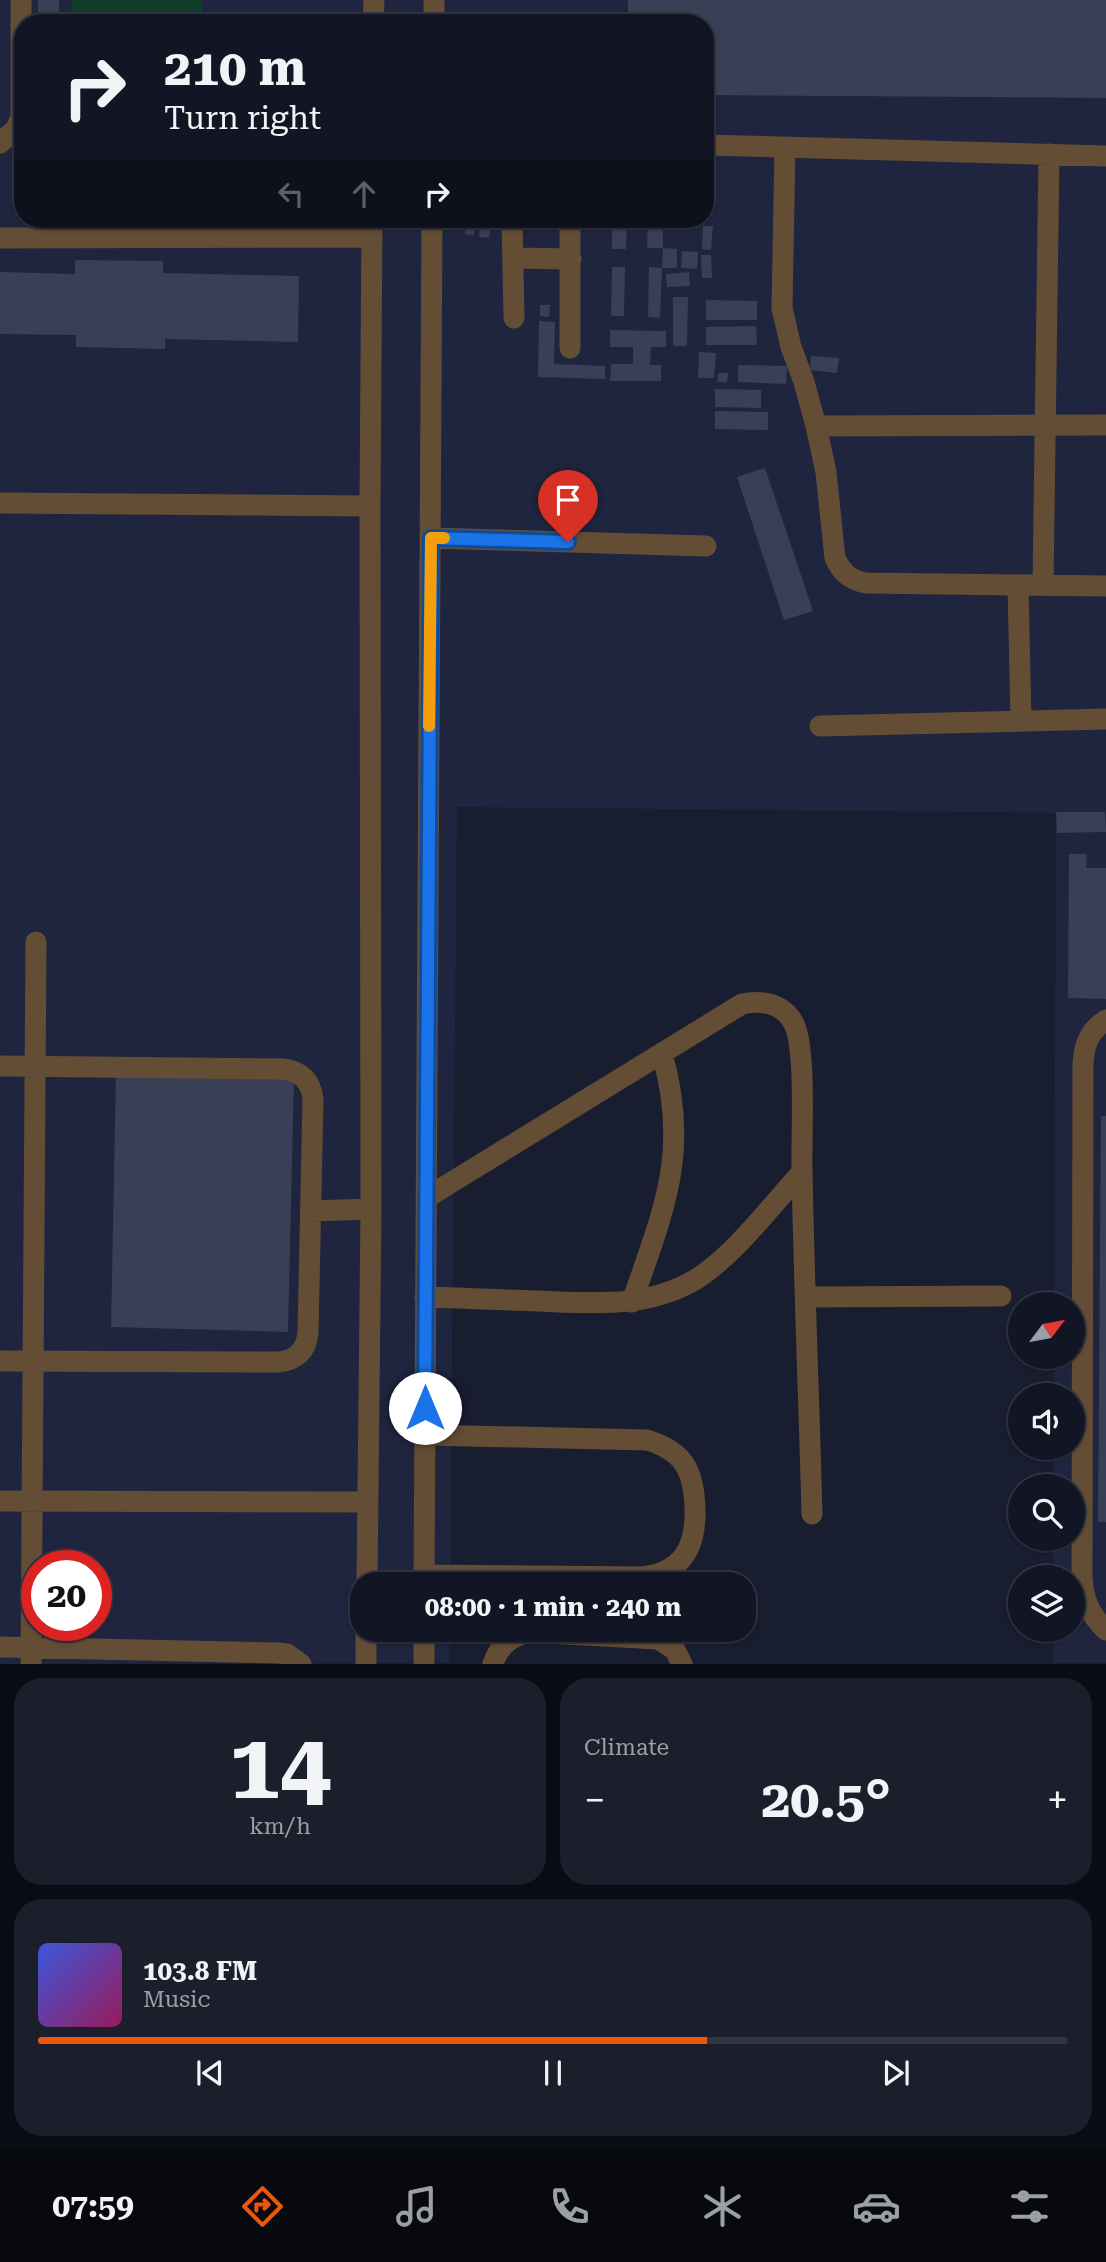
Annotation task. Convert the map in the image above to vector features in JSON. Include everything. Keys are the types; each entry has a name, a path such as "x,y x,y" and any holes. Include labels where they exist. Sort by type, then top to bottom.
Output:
{"lane":[{"path":"0,143 14,131"},
{"path":"714,145 1106,156"},
{"path":"785,147 782,308 791,347 816,426 826,472 835,558 840,568 847,576 866,583 1106,586"},
{"path":"1043,585 1049,154"},
{"path":"0,238 372,228 371,1209 367,1572"},
{"path":"424,1572 432,228"},
{"path":"512,228 514,317"},
{"path":"570,228 570,348"},
{"path":"513,258 571,259"},
{"path":"816,426 1106,425"},
{"path":"0,503 370,506"},
{"path":"431,538 706,546"},
{"path":"1018,585 1021,721"},
{"path":"820,726 1106,719"},
{"path":"31,1656 36,942"},
{"path":"426,1198 742,1004 764,1002 784,1011 792,1019 799,1042 812,1514"},
{"path":"1106,1020 1091,1033 1084,1048 1083,1064 1082,1507 1082,1591 1087,1606 1106,1630"},
{"path":"632,1302 664,1209 673,1161 674,1108 662,1053"},
{"path":"0,1066 293,1070 308,1081 312,1089 308,1333 307,1342 296,1357 278,1362 0,1361"},
{"path":"425,1297 608,1304 655,1297 678,1288 713,1267 729,1253 802,1172"},
{"path":"311,1210 371,1209"},
{"path":"807,1297 1001,1296"},
{"path":"425,1435 647,1440 661,1444 674,1452 685,1464 691,1477 695,1527 693,1540 679,1563 662,1572"},
{"path":"0,1501 367,1502"},
{"path":"493,1664 499,1650 507,1642 517,1635 530,1632 658,1639 676,1650 682,1664"},
{"path":"366,1642 366,1664"},
{"path":"424,1642 424,1664"},
{"path":"0,1647 31,1656 278,1653 296,1658 301,1664"}],"shaded area":[{"path":"0,0 1106,0 1106,1663 1053,1663 1053,1642 1085,1642 1085,1565 1053,1565 1053,1551 1085,1551 1085,1474 1054,1474 1054,1460 1085,1460 1085,1383 1054,1383 1054,1369 1085,1369 1085,1292 1054,1292 1056,813 457,807 450,1572 350,1572 350,1642 450,1642 449,1663 0,1664"}],"green space":[{"path":"72,0 202,0 202,14 72,14"}],"building":[{"path":"38,0 59,0 59,14 38,14"},
{"path":"628,0 1106,0 1106,98 714,95 714,14 628,14"},
{"path":"465,228 475,228 474,235 465,234"},
{"path":"480,228 491,228 489,238 479,237"},
{"path":"612,228 627,228 626,249 612,249"},
{"path":"648,228 663,228 663,248 647,248"},
{"path":"703,228 713,228 711,250 702,249"},
{"path":"663,248 677,249 677,268 662,268"},
{"path":"682,251 698,252 697,269 681,268"},
{"path":"701,255 711,255 712,278 702,278"},
{"path":"75,260 163,261 163,273 299,276 298,342 165,339 165,349 76,347 76,335 0,334 0,272 75,274"},
{"path":"612,267 625,267 624,316 611,316"},
{"path":"649,267 662,268 660,318 648,317"},
{"path":"689,272 690,286 667,287 666,274"},
{"path":"673,297 688,297 687,346 673,346"},
{"path":"706,300 757,301 757,320 706,320"},
{"path":"540,305 550,305 549,317 540,316"},
{"path":"539,321 555,322 554,364 605,366 605,379 538,377"},
{"path":"756,326 757,345 706,345 706,327"},
{"path":"610,330 666,331 666,347 651,347 650,365 661,365 661,381 610,381 611,364 633,364 633,347 610,347"},
{"path":"699,352 716,353 714,378 698,378"},
{"path":"811,356 839,358 837,373 810,370"},
{"path":"738,365 787,366 786,384 738,382"},
{"path":"718,373 728,373 727,382 717,382"},
{"path":"715,389 761,390 761,408 715,407"},
{"path":"715,411 768,412 768,430 715,429"},
{"path":"765,468 813,611 784,620 737,477"},
{"path":"1056,812 1105,812 1106,832 1057,833"},
{"path":"1069,854 1087,854 1086,868 1106,868 1106,999 1068,998"},
{"path":"116,1072 294,1077 288,1332 111,1327"},
{"path":"1101,1116 1106,1116 1106,1522 1098,1522"}],"slow traffic":[{"path":"429,726 431,538 444,538"}],"route":[{"path":"425,1408 431,538 568,542"}]}
